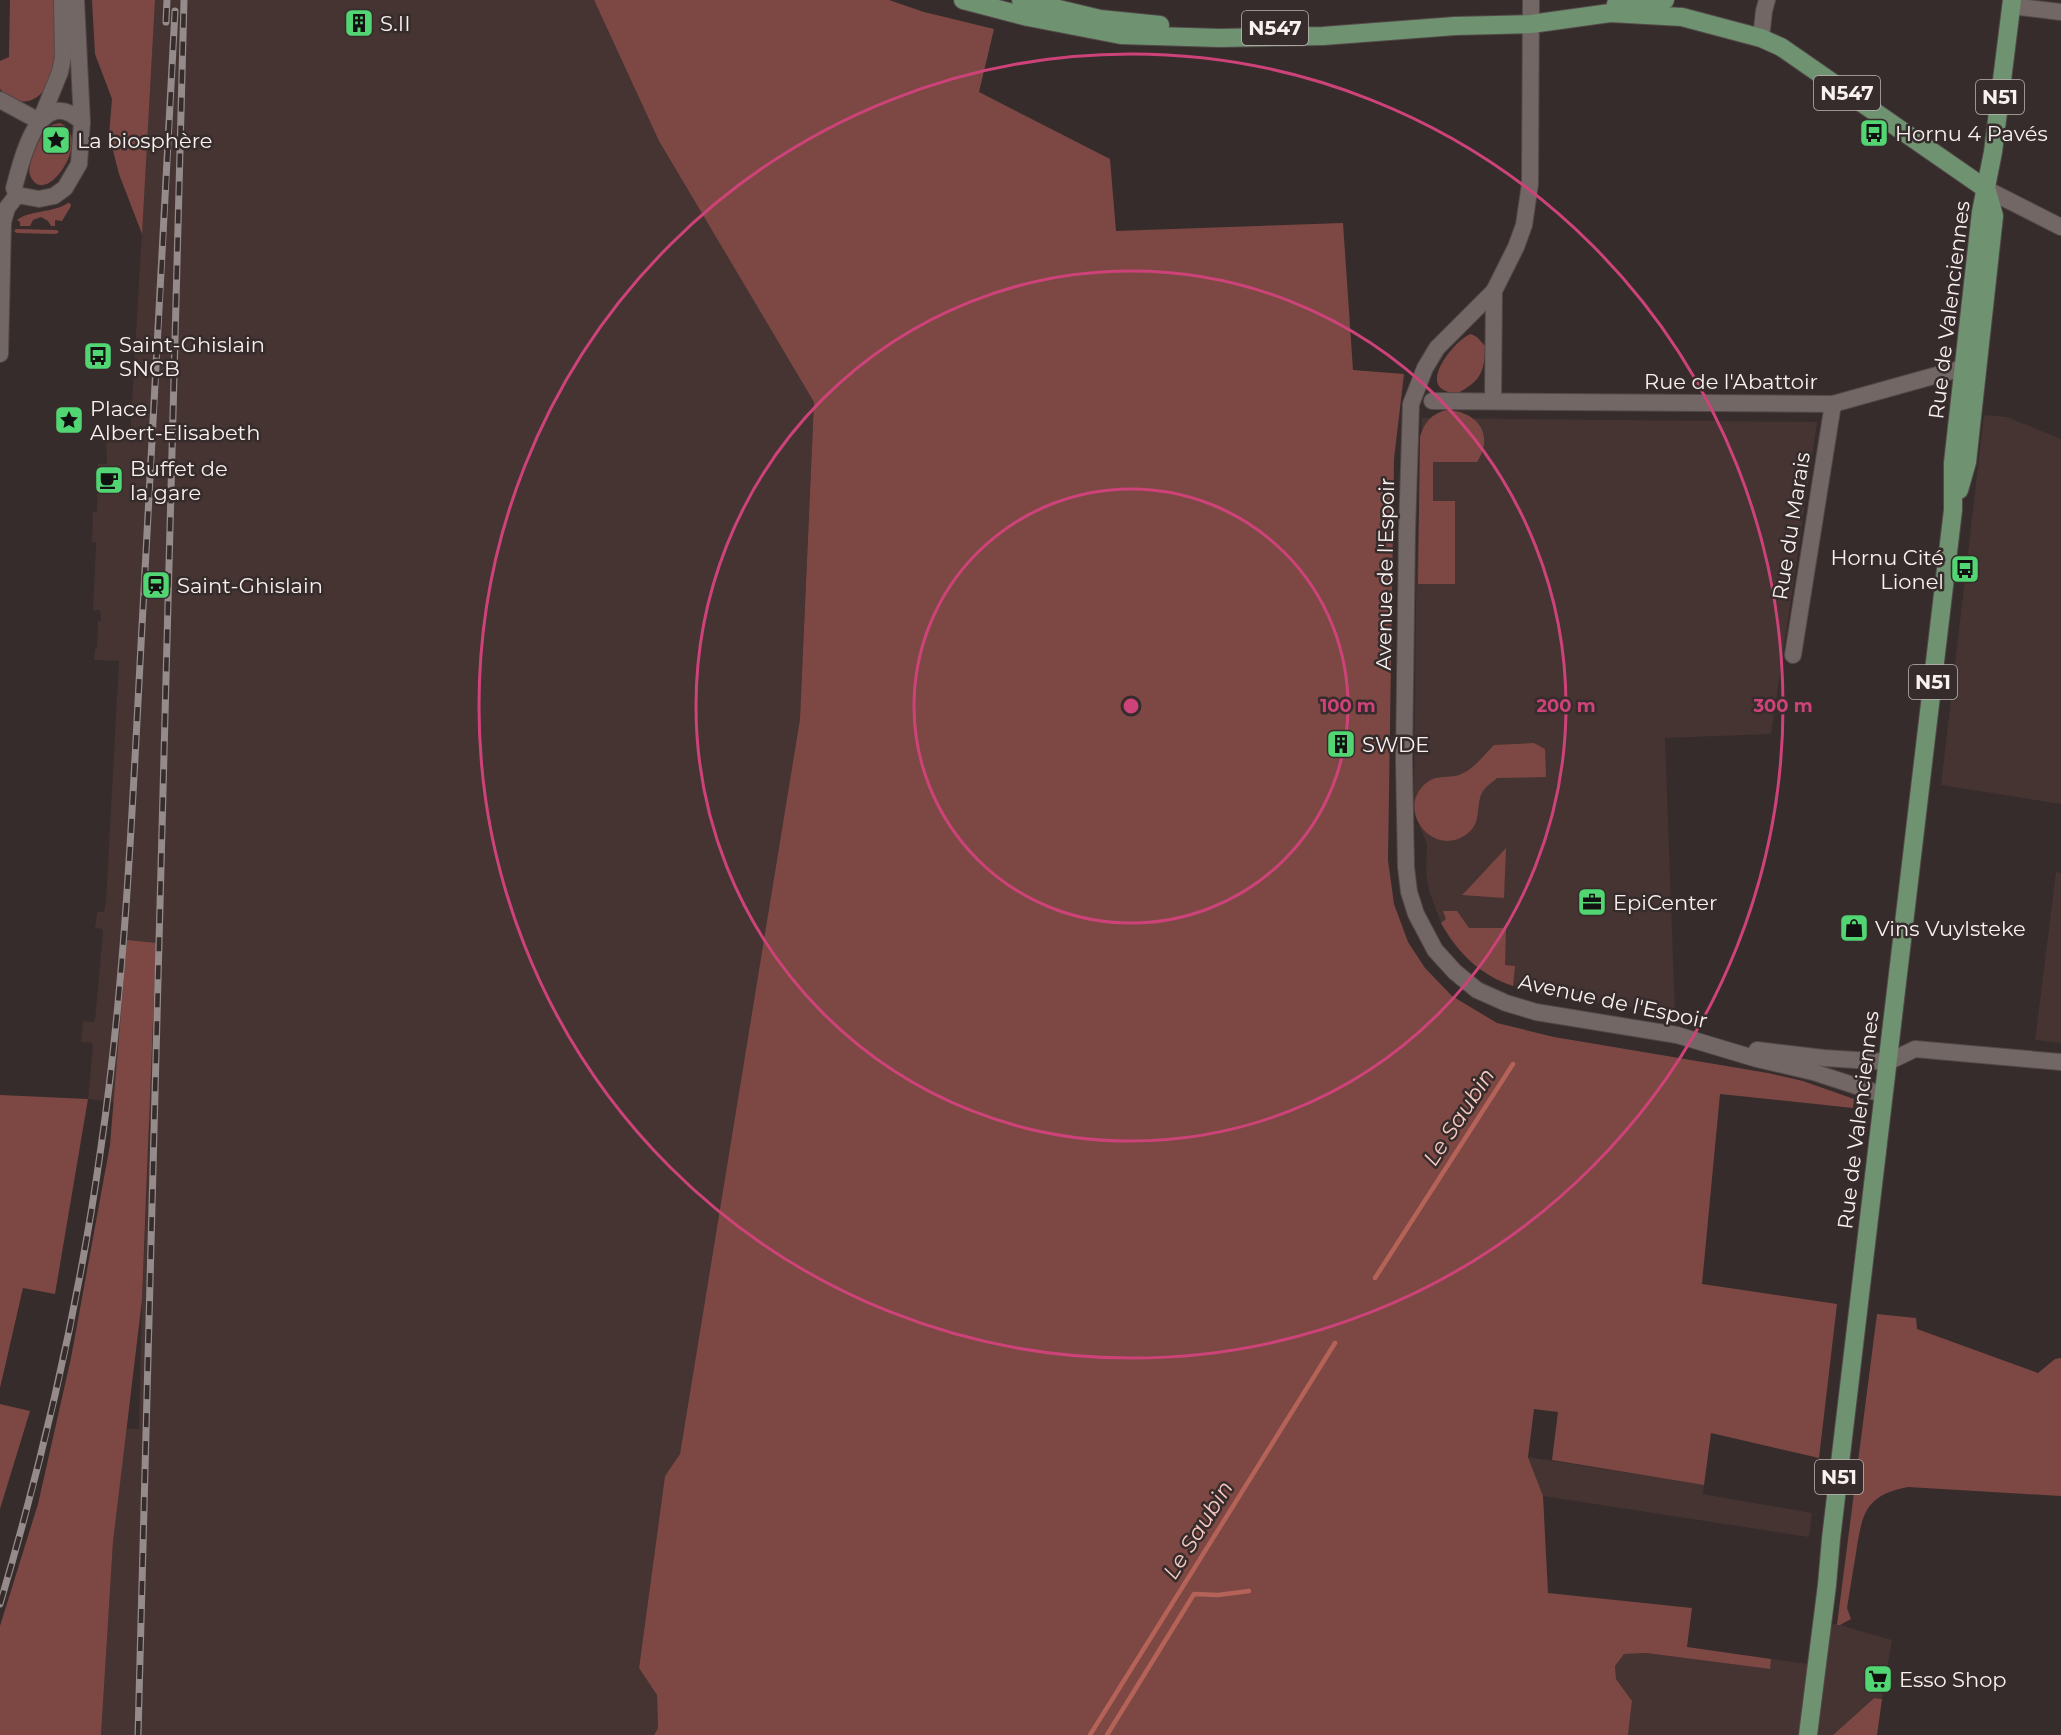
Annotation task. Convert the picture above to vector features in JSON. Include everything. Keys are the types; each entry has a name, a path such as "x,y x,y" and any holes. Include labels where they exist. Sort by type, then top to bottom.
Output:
{"main road":[{"name":"N547","path":"963,0 1028,17 1121,35 1220,38 1323,36 1455,26 1531,12 1682,17 1761,38 1781,47 1986,189"},
{"name":"N547","path":"1021,0 1100,19 1235,29 1430,20 1665,0"},
{"name":"N51","path":"1986,189 1993,152 2010,2"},
{"name":"Rue de Valenciennes","path":"1808,1735 1953,510 1953,463 1986,189"},
{"name":"Rue de Valenciennes","path":"1953,510 1967,462 1994,216 1986,189"}],"street":[{"path":"0,354 3,222 10,192 25,150 60,72 63,57 62,0"},
{"path":"10,192 39,199 54,196 65,188 80,164 82,122 76,0"},
{"path":"1761,38 1767,0"},
{"path":"2010,2 2061,12"},
{"name":"Avenue de l'Espoir","path":"1531,12 1530,184 1526,217 1516,247 1494,291 1437,348 1425,368 1411,404 1404,760 1406,867 1410,892 1416,915 1435,950 1455,972 1477,990 1536,1012 1677,1035 1737,1051"},
{"path":"0,100 40,120"},
{"path":"40,120 57,110 72,113 82,122"},
{"path":"1986,189 2061,227"},
{"path":"1493,401 1494,291"},
{"path":"1964,369 1968,383 1966,419 1971,430"},
{"name":"Rue de l'Abattoir","path":"1432,402 1833,404 1964,369"},
{"name":"Rue du Marais","path":"1793,655 1833,404"},
{"path":"1737,1051 1759,1050 1824,1058 1888,1062 1915,1049 2061,1062"},
{"path":"1737,1051 1757,1059 1813,1072 1884,1095"}],"shaded area":[{"path":"10,0 54,0 55,41 51,73 47,86 39,96 28,101 12,99 0,89 0,61 9,57"},
{"path":"92,0 155,0 142,234 119,174 109,135 112,99 95,54"},
{"path":"155,0 594,0 659,141 814,401 800,719 680,1454 665,1476 639,1668 657,1695 658,1728 654,1735 101,1735 113,1542 126,1429 139,1429 150,1123 114,1102 88,1099 93,1045 81,1042 83,1021 94,1022 95,1020 103,933 102,929 95,928 97,912 104,912 106,901 119,661 94,660 95,649 97,649 98,621 101,621 101,615 100,610 93,610 96,542 92,542 93,512 97,512 98,464 107,464 106,439 130,439"},
{"path":"594,0 889,0 924,12 994,29 979,92 1110,159 1116,231 1343,223 1353,370 1404,374 1394,459 1388,860 1394,904 1408,942 1425,968 1452,996 1497,1023 1554,1037 1768,1073 1803,1081 1854,1099 1853,1108 1720,1094 1702,1284 1837,1304 1819,1458 1711,1433 1704,1485 1552,1460 1558,1412 1534,1409 1528,1457 1543,1496 1548,1593 1692,1608 1687,1647 1771,1659 1770,1669 1646,1653 1624,1654 1615,1666 1616,1679 1632,1701 1628,1735 654,1735 658,1728 657,1695 639,1668 665,1476 680,1454 800,719 814,402 659,141"},
{"path":"60,123 69,131 72,142 70,155 55,178 46,184 37,184 29,171 35,151 47,128"},
{"path":"68,203 71,206 62,221 55,220 55,226 51,226 41,217 33,220 30,226 20,226 17,220 28,215"},
{"path":"16,229 57,230 59,232 56,234 17,233 14,231"},
{"path":"1471,334 1485,346 1484,363 1480,375 1471,385 1456,394 1440,388 1437,380 1441,364 1459,342"},
{"path":"1446,410 1457,411 1474,420 1480,426 1484,442 1477,462 1433,462 1433,501 1455,501 1455,584 1418,584 1420,437 1429,420"},
{"path":"1984,415 2007,417 2061,439 2061,804 1941,785"},
{"path":"1422,418 1817,422 1771,734 1665,738 1675,1014 1540,994 1501,982 1474,965 1450,939 1441,923 1429,891 1426,872 1427,844 1415,815 1414,804 1416,600"},
{"path":"1534,743 1545,749 1546,777 1497,778 1480,797 1474,826 1464,836 1452,841 1440,840 1430,835 1422,827 1416,817 1414,806 1417,795 1429,781 1461,774 1476,764 1494,745"},
{"path":"1506,848 1504,898 1462,895 1468,889"},
{"path":"2056,872 2061,873 2061,1043 2035,1040"},
{"path":"1443,911 1457,911 1469,928 1506,928 1505,965 1515,966 1513,986 1490,976 1471,962 1441,923 1446,919"},
{"path":"127,940 156,943 142,1300 113,1542 101,1735 0,1735 0,1626 38,1504 71,1358 110,1145"},
{"path":"0,1095 88,1099 55,1294 23,1288 0,1388"},
{"path":"1877,1314 1916,1318 1917,1329 2038,1373 2055,1359 2061,1358 2061,1496 1908,1487 1883,1495 1868,1508 1861,1527 1847,1608 1851,1619 1837,1625"},
{"path":"0,1404 30,1411 0,1509"},
{"path":"1528,1457 1704,1485 1703,1494 1812,1513 1809,1537 1543,1496"},
{"path":"1821,1622 1892,1640 1882,1699 1873,1698 1833,1735 1628,1735 1632,1701 1616,1679 1615,1666 1624,1654 1646,1653 1769,1669 1771,1659 1816,1665"},
{"path":"1874,1698 1882,1699 1877,1735 1833,1735"}],"waterway":[{"name":"Le Saubin","path":"1375,1278 1513,1064"},
{"name":"Le Saubin","path":"1090,1735 1335,1343"},
{"path":"1107,1735 1194,1594 1218,1595 1249,1591"}],"railway":[{"path":"166,22 167,0"},
{"path":"138,1735 184,0"},
{"path":"0,1604 32,1491 71,1321 92,1206 110,1080 123,945 132,810 175,11"}],"place":[{"name":"S.II","path":"359,23"},
{"name":"Hornu 4 Pavés","path":"1874,133"},
{"name":"La biosphère","path":"56,140"},
{"name":"Saint-Ghislain SNCB","path":"98,356"},
{"name":"Place Albert-Elisabeth","path":"69,420"},
{"name":"Buffet de la gare","path":"109,480"},
{"name":"Hornu Cité Lionel","path":"1965,569"},
{"name":"Saint-Ghislain","path":"156,585"},
{"name":"SWDE","path":"1341,744"},
{"name":"EpiCenter","path":"1592,902"},
{"name":"Vins Vuylsteke","path":"1854,928"},
{"name":"Esso Shop","path":"1878,1679"}]}
